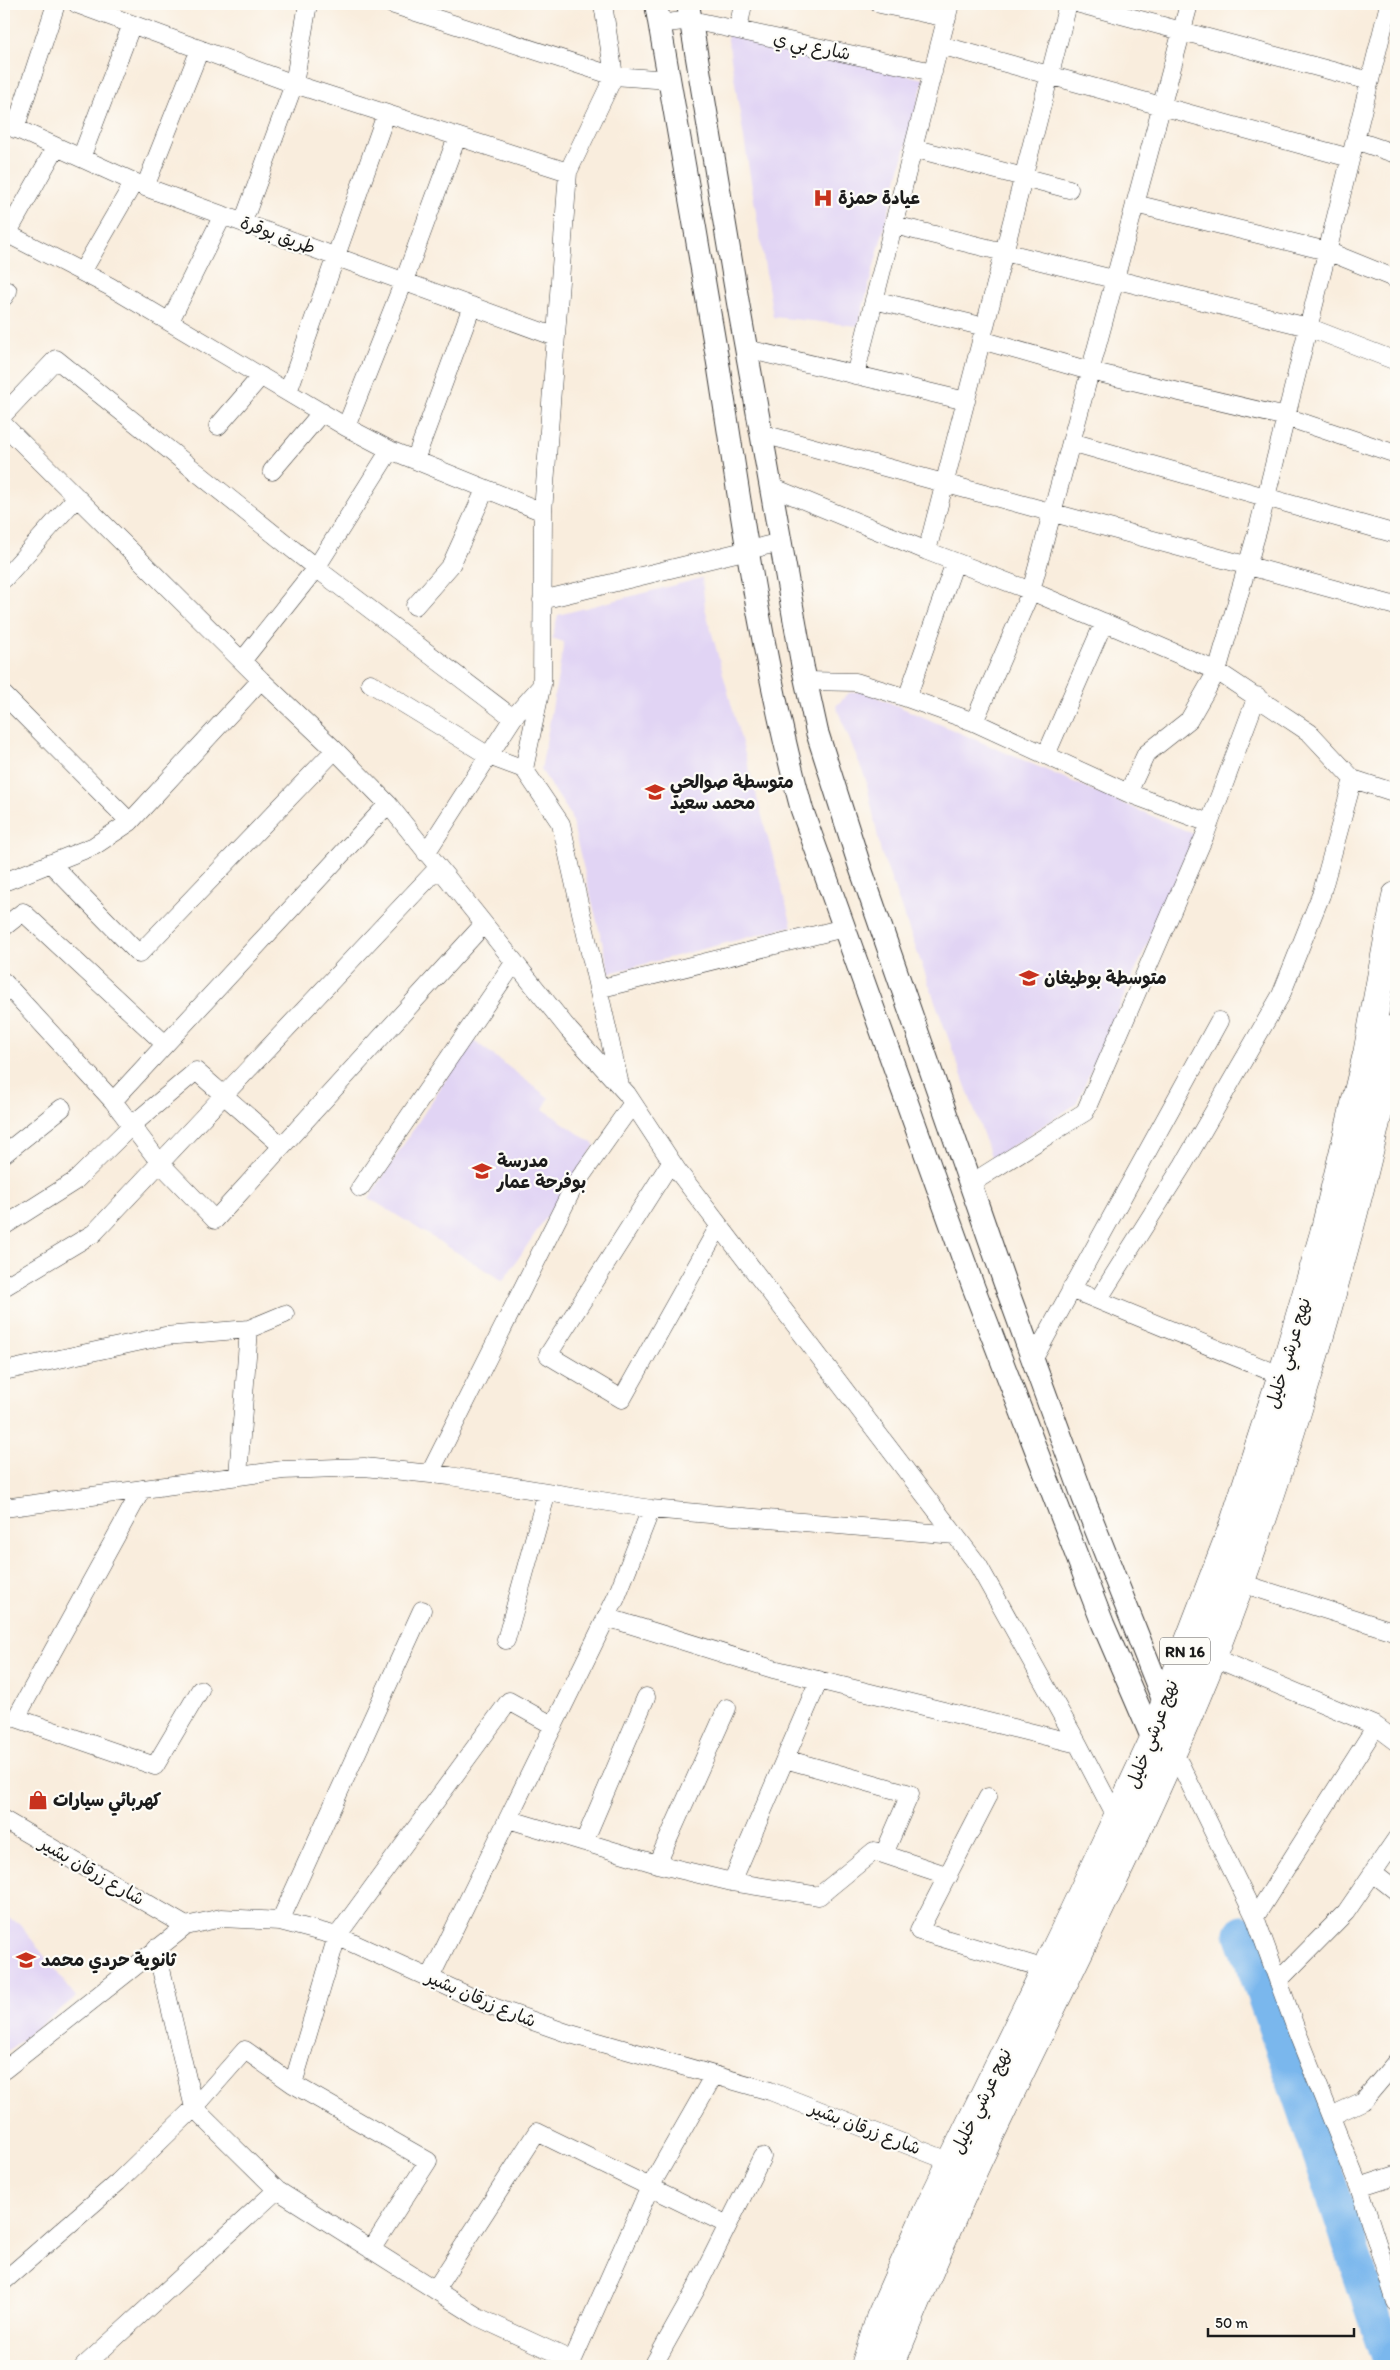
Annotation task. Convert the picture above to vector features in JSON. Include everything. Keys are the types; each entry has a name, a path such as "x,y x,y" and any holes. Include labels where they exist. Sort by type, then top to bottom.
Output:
{"highway":[{"name":"نهج عرشي خليل","path":"865,2366 880,2318 1094,1922 1173,1765 1166,1739 1165,1703 1232,1528 1282,1376 1324,1233 1367,1054 1396,896"},
{"name":"نهج عرشي خليل","path":"890,2366 929,2270 962,2167 1046,1969 1117,1819 1166,1739 1212,1657 1240,1584 1282,1458 1350,1231 1384,1090 1396,1028"}],"street":[{"path":"10,126 56,4"},
{"path":"77,4 294,84 568,172"},
{"path":"243,222 294,84 308,4"},
{"path":"391,4 614,76 669,80"},
{"path":"524,769 542,685 543,512 568,172 614,76 603,4"},
{"path":"738,30 743,4"},
{"path":"855,375 949,11 880,4"},
{"path":"927,551 1068,4"},
{"path":"1080,4 1370,81"},
{"path":"974,722 1031,591 1189,4"},
{"path":"1128,793 1146,754 1189,720 1217,671 1266,496 1389,4"},
{"path":"690,12 781,542 817,732 856,858 1032,1360 1082,1496 1165,1703"},
{"name":"شارع بي ي","path":"657,14 690,12 738,30 933,72"},
{"path":"657,14 706,290 747,548 784,741 802,810 973,1286 1099,1615 1166,1739"},
{"path":"82,158 132,24"},
{"path":"940,45 1350,158"},
{"path":"82,272 140,184 200,49"},
{"path":"288,392 386,114"},
{"name":"طريق بوقرة","path":"10,126 140,184 556,336"},
{"path":"346,426 404,281 457,137"},
{"path":"1355,140 1396,154"},
{"path":"56,147 6,233 82,272 390,450 543,512"},
{"path":"913,148 1024,175 1069,189"},
{"path":"1136,204 1327,251 1396,278"},
{"path":"170,322 223,215"},
{"path":"894,225 1308,327 1396,361"},
{"path":"874,300 983,333 1090,371 1286,418 1396,454"},
{"path":"415,460 472,306"},
{"path":"747,349 966,401"},
{"path":"4,414 56,358 316,568 513,718"},
{"path":"218,426 261,376"},
{"path":"272,471 322,412"},
{"path":"4,425 388,804 514,963 633,1103 671,1162 978,1565 1078,1744 1117,1819"},
{"path":"763,434 1396,606"},
{"path":"1072,442 1396,534"},
{"path":"242,661 316,568 390,450"},
{"path":"772,487 927,551 1031,591 1217,671 1310,733 1353,779 1396,793"},
{"path":"415,606 451,565 485,490"},
{"path":"4,579 77,498"},
{"path":"542,600 747,548 781,542"},
{"path":"907,698 955,562"},
{"path":"1046,755 1104,622"},
{"path":"4,882 94,846 130,822 261,680"},
{"path":"806,681 856,682 907,698 974,722 1128,793 1209,823"},
{"path":"370,683 489,756 524,769 561,824 620,1087"},
{"path":"426,853 513,718 542,685"},
{"path":"4,695 130,822"},
{"path":"970,1184 1085,1112 1209,823 1257,696"},
{"path":"50,863 139,954 335,750"},
{"path":"1098,1300 1183,1164 1281,995 1321,895 1353,779"},
{"path":"112,1101 388,804"},
{"path":"4,1287 94,1233 438,868"},
{"path":"4,927 23,912 165,1044"},
{"path":"4,982 112,1101 160,1163 215,1220 484,924"},
{"path":"598,989 844,928"},
{"path":"360,1188 514,963"},
{"path":"1032,1360 1219,1021"},
{"path":"4,1226 75,1181 131,1126 196,1071 282,1146"},
{"path":"430,1474 574,1186 633,1103"},
{"path":"4,1154 62,1108"},
{"path":"671,1162 548,1355 622,1399 719,1226"},
{"path":"1071,1289 1282,1376"},
{"path":"4,1371 164,1336 249,1328 285,1314"},
{"path":"238,1476 249,1328"},
{"path":"4,1508 283,1470 364,1467 430,1474 651,1510 955,1535"},
{"path":"142,1489 16,1718 155,1766 200,1690"},
{"path":"506,1640 548,1492"},
{"path":"430,1978 606,1617 651,1510"},
{"path":"1240,1584 1396,1632"},
{"path":"280,1922 422,1610"},
{"path":"606,1617 773,1668 1078,1744"},
{"path":"1212,1657 1376,1726 1396,1741"},
{"path":"732,1882 819,1680"},
{"path":"584,1842 646,1697"},
{"path":"293,2084 337,1936 509,1701 554,1726"},
{"path":"657,1864 727,1708"},
{"path":"1255,1918 1376,1726"},
{"path":"785,1759 910,1794 884,1854"},
{"path":"1173,1765 1255,1918 1392,2269 1396,2302"},
{"path":"988,1797 920,1931 1046,1969"},
{"path":"508,1819 657,1864 732,1882 819,1896 874,1850 949,1876"},
{"name":"شارع زرقان بشير","path":"4,1820 186,1926 221,1918 280,1922 337,1936 493,2007 567,2033 770,2091 962,2167"},
{"path":"1278,1981 1346,1912 1396,1839"},
{"path":"1373,1873 1396,1891"},
{"path":"4,2070 186,1926"},
{"path":"156,1948 194,2108 277,2190 478,2317 571,2364 650,2187 714,2075"},
{"path":"4,2281 118,2182 194,2108 245,2050 293,2084 428,2161 371,2250"},
{"path":"1331,2116 1363,2101 1396,2062"},
{"path":"435,2290 537,2132 728,2225"},
{"path":"653,2366 762,2157"},
{"path":"1359,2187 1396,2175"},
{"path":"84,2366 277,2190"}],"shaded area":[{"name":"عيادة حمزة","path":"727,34 924,79 858,326 773,317"},
{"name":"متوسطة صوالحي محمد سعيد","path":"702,578 705,608 792,926 610,973 570,814 541,770 564,642 552,638 558,615"},
{"name":"متوسطة بوطيغان","path":"863,691 1196,835 1076,1104 992,1159 881,852 866,780 836,706 849,693"},
{"name":"مدرسة بوفرحة عمار","path":"472,1039 549,1098 543,1109 595,1145 503,1281 369,1198"},
{"name":"ثانوية حردي محمد","path":"4,1916 19,1923 76,1997 4,2054"}],"waterway":[{"path":"1242,1933 1391,2366"}],"place":[{"name":"عيادة حمزة","path":"823,198"},
{"name":"متوسطة صوالحي محمد سعيد","path":"655,792"},
{"name":"متوسطة بوطيغان","path":"1029,978"},
{"name":"مدرسة بوفرحة عمار","path":"482,1171"},
{"name":"كهربائي سيارات","path":"38,1800"},
{"name":"ثانوية حردي محمد","path":"26,1960"}]}
